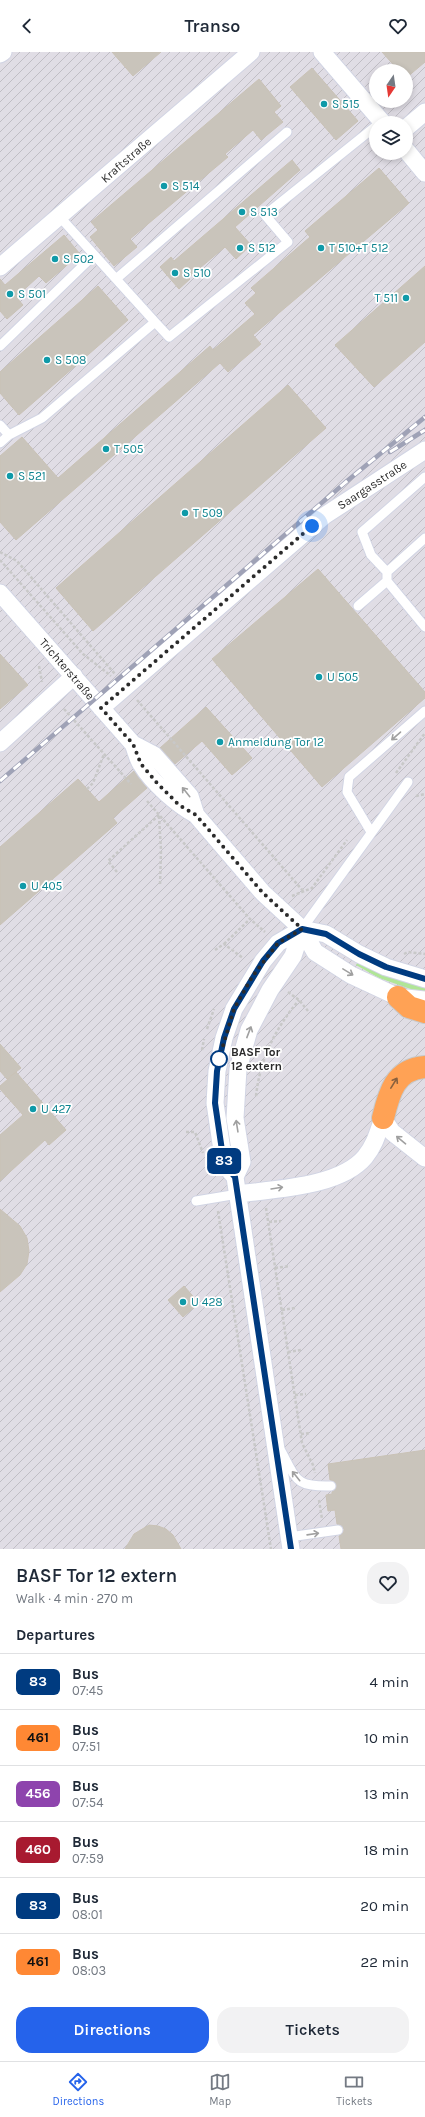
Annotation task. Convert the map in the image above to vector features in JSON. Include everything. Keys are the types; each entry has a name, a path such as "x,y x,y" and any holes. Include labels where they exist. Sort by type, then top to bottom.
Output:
{"highway":[{"path":"398,997 409,1007 425,1012"},
{"path":"383,1118 391,1089 398,1078 406,1072 425,1067"}],"street":[{"name":"Kraftstraße","path":"0,267 251,52"},
{"path":"322,52 374,116"},
{"path":"413,122 425,112"},
{"path":"413,158 425,173"},
{"name":"Saargasstraße","path":"101,708 324,516 423,455"},
{"name":"Trichterstraße","path":"0,593 133,744 141,764 157,783 179,805 196,815 263,893 302,929"},
{"path":"0,743 74,676"},
{"name":"Trichterstraße","path":"133,744 154,755 190,796 196,815"},
{"path":"290,1543 238,1194 235,1177 224,1164 215,1103 217,1071 224,1038 234,1009 263,961 278,943 302,929 326,934 359,954 386,967 425,979"},
{"path":"302,929 315,952 351,975 398,997 425,1000"},
{"path":"235,1177 242,1162 236,1118 238,1069 249,1030 270,990 294,956 302,929"},
{"path":"238,1194 316,1182 335,1177 351,1168 365,1157 376,1140 383,1118"},
{"path":"383,1118 396,1136 425,1158"}],"lane":[{"path":"116,279 288,132"},
{"path":"59,216 169,337 288,242 265,215 369,132"},
{"path":"0,346 94,255"},
{"path":"0,443 9,435 42,418 154,322"},
{"path":"0,425 9,435"},
{"path":"425,477 362,532 371,555 425,627"},
{"path":"358,606 425,538"},
{"path":"371,832 347,792 349,777 425,710"},
{"path":"302,929 408,782"},
{"path":"196,1201 238,1194"},
{"path":"276,1442 295,1476 304,1484 331,1486"},
{"path":"290,1543 324,1532 338,1530"}],"path":[{"path":"0,552 17,561 304,892 312,888 362,819"},
{"path":"0,560 83,654 126,687"},
{"path":"35,661 40,667 43,686 133,786"},
{"path":"395,774 425,733"},
{"path":"87,789 93,783 104,754"},
{"path":"142,796 250,919 264,932"},
{"path":"117,872 108,861 159,815"},
{"path":"159,815 161,850 160,886"},
{"path":"215,950 224,944 250,919"},
{"path":"224,944 243,958"},
{"path":"416,952 425,954"},
{"path":"284,989 299,1000 308,1011"},
{"path":"255,1100 258,1079 268,1046 283,1019 299,1000"},
{"path":"263,1191 269,1222 300,1434 302,1443 313,1465 318,1486 324,1532"},
{"path":"218,1209 271,1549"},
{"path":"269,1222 281,1221"},
{"path":"275,1268 290,1266"},
{"path":"282,1310 295,1308"},
{"path":"288,1352 301,1350"},
{"path":"295,1395 306,1394"},
{"path":"300,1434 311,1433"}],"shaded area":[{"path":"0,52 425,52 425,1549 0,1549"}],"green space":[{"path":"359,960 425,984 425,994 379,978 356,965"}],"building":[{"path":"112,52 161,52 133,76"},
{"path":"382,52 425,52 425,62 413,72 413,64 393,64"},
{"name":"S 515","path":"312,68 358,121 336,140 290,87"},
{"name":"S 514","path":"259,79 281,106 274,112 283,122 261,140 253,130 225,154 228,157 130,239 137,247 114,266 90,237 98,230 91,222"},
{"path":"292,160 300,170 235,227 251,245 236,259 225,247 188,278 190,279 179,289 160,267 171,257 174,261"},
{"path":"379,168 409,203 253,335 261,344 228,372 220,363 16,540 0,522 0,456 22,437 58,478 210,346 213,350 255,314 245,303 256,293 251,288 310,237 305,231"},
{"path":"64,235 80,254 46,283 39,276 16,297 23,305 7,319 0,311 0,279 5,285"},
{"name":"T 511","path":"425,266 425,342 374,387 335,345"},
{"name":"S 508","path":"98,286 128,320 19,415 0,393 0,372"},
{"name":"T 509","path":"288,385 326,428 93,631 56,588"},
{"name":"U 505","path":"318,569 425,692 425,698 322,787 212,659"},
{"path":"0,654 28,685 0,709"},
{"name":"Anmeldung Tor 12","path":"206,707 252,758 232,775 202,741 175,764 160,748"},
{"name":"U 405","path":"134,771 147,788 113,818 117,823 0,925 0,847 78,779 99,802"},
{"path":"0,1044 21,1068 7,1079 0,1071"},
{"path":"16,1072 66,1130 49,1145 45,1140 0,1181 0,1135 23,1115 0,1089 0,1086"},
{"path":"0,1209 20,1226 27,1238 29,1251 27,1264 20,1275 0,1292"},
{"name":"U 428","path":"184,1286 199,1303 183,1317 168,1300"},
{"path":"425,1450 425,1549 341,1549 339,1536 343,1533 344,1529 341,1525 337,1524 335,1510 328,1511 326,1495 332,1494 337,1486 334,1481 330,1480 328,1464"},
{"path":"149,1525 166,1529 173,1535 181,1549 125,1549 134,1534"}],"railway":[{"path":"0,781 347,481 425,417"},
{"path":"390,452 425,430"}],"bus line":[{"name":"83","path":"291,1549 265,1368 235,1177 224,1164 215,1103 217,1071 224,1038 234,1009 263,961 278,943 302,929 326,934 359,954 386,967 425,979"}],"place":[{"name":"S 515","path":"324,104"},
{"name":"S 514","path":"164,186"},
{"name":"S 513","path":"242,212"},
{"name":"S 512","path":"240,248"},
{"name":"T 510+T 512","path":"321,248"},
{"name":"S 502","path":"55,259"},
{"name":"S 510","path":"175,273"},
{"name":"S 501","path":"10,294"},
{"name":"T 511","path":"406,298"},
{"name":"S 508","path":"47,360"},
{"name":"T 505","path":"106,449"},
{"name":"S 521","path":"10,476"},
{"name":"T 509","path":"185,513"},
{"name":"U 505","path":"319,677"},
{"name":"Anmeldung Tor 12","path":"220,742"},
{"name":"U 405","path":"23,886"},
{"name":"BASF Tor 12 extern","path":"219,1059"},
{"name":"U 427","path":"33,1109"},
{"name":"U 428","path":"183,1302"}],"route":[{"path":"219,1059 224,1038 234,1009 252,977 278,943 302,929 263,893 196,815 179,805 157,783 141,764 133,744 101,708 312,526"}]}
